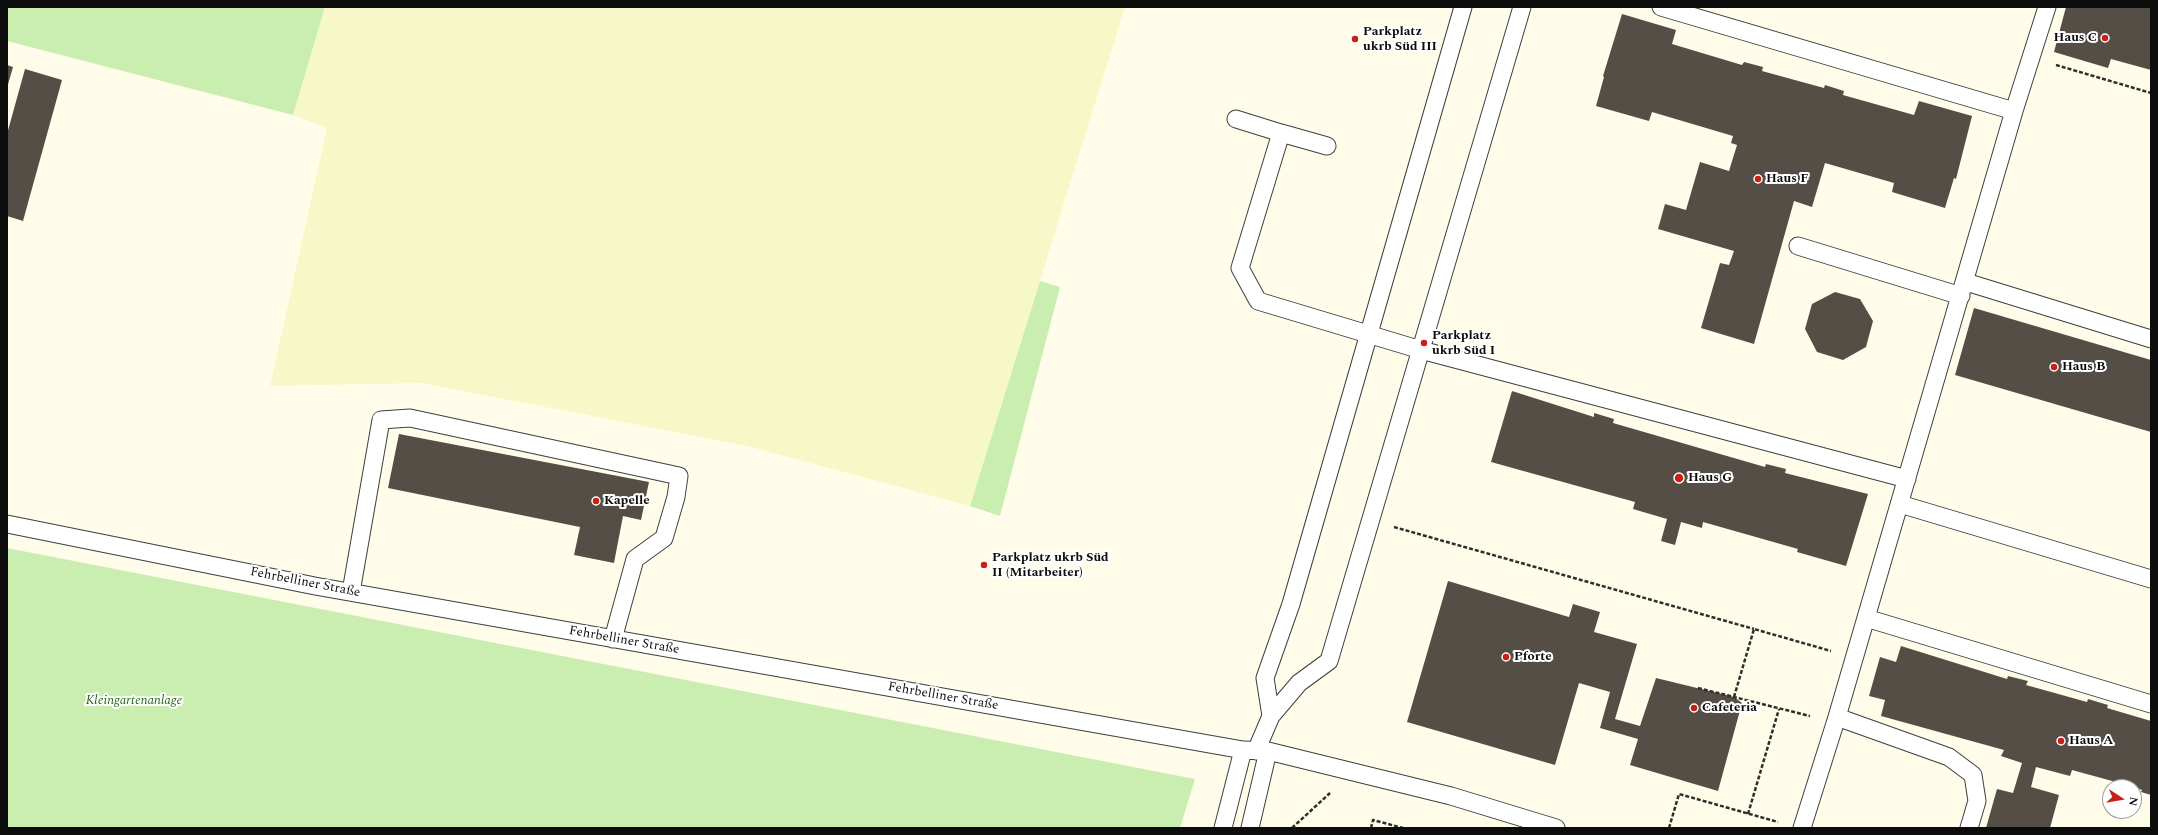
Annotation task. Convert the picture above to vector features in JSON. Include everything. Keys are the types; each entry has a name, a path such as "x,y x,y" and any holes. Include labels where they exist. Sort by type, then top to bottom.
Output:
{"lane":[{"path":"1271,716 1265,678 1291,604 1463,7"},
{"path":"1223,828 1271,716 1298,683 1329,661 1522,7"},
{"path":"1661,7 2014,111"},
{"path":"1802,828 1837,717 1900,504 2014,111 2047,7"},
{"path":"1236,120 1327,146"},
{"path":"1281,133 1240,268 1258,301 1421,350 1907,479"},
{"path":"1798,246 2151,339"},
{"path":"351,592 381,420 410,418 679,476 676,497 664,538 635,559 613,639"},
{"path":"1900,504 2151,579"},
{"name":"Fehrbelliner Straße","path":"7,524 351,592 1256,751 1354,771 1451,796 1556,828"},
{"path":"1866,618 2151,704"},
{"path":"1837,717 1949,757 1973,775 1978,801 1969,828"},
{"path":"1250,828 1256,751"}],"path":[{"path":"2032,58 2151,93"},
{"path":"1370,521 1754,629 1854,659"},
{"path":"1734,697 1754,629"},
{"path":"1826,658 1828,651"},
{"path":"1698,688 1810,716"},
{"path":"1748,814 1779,709"},
{"path":"1808,724 1812,709"},
{"path":"1292,828 1354,771"},
{"path":"1669,828 1679,794 1780,823 1782,815"},
{"path":"1371,828 1373,820 1403,828"}],"green space":[{"path":"7,7 325,7 293,115 7,41"},
{"path":"325,7 1125,7 970,506 747,446 421,383 270,386 327,128 293,115"},
{"path":"1040,281 1060,287 1000,516 970,506"},
{"name":"Kleingartenanlage","path":"7,548 1195,779 1180,828 7,828"}],"building":[{"name":"Haus C","path":"2066,7 2151,7 2151,70 2111,59 2108,68 2054,52"},
{"name":"Haus F","path":"1622,14 1676,30 1672,44 1742,65 1744,62 1763,67 1762,71 1824,88 1825,85 1844,91 1843,95 1914,115 1919,101 1972,116 1956,179 1954,178 1945,208 1892,192 1894,183 1825,163 1812,207 1794,201 1754,344 1701,328 1720,263 1729,265 1734,251 1658,229 1665,204 1686,210 1700,162 1729,171 1737,145 1731,143 1733,136 1652,112 1649,121 1596,106 1604,77 1603,76"},
{"path":"7,65 13,67 7,88"},
{"path":"25,69 62,80 23,221 7,216 7,134"},
{"path":"1835,292 1860,299 1873,321 1866,347 1843,360 1817,352 1805,329 1812,304"},
{"name":"Haus B","path":"1974,308 2151,360 2151,432 1955,375"},
{"name":"Haus G","path":"1512,391 1594,417 1594,413 1614,419 1613,423 1765,467 1766,464 1786,469 1785,473 1868,494 1846,566 1797,552 1798,549 1703,522 1702,528 1681,522 1675,545 1661,541 1667,519 1633,509 1635,502 1491,462"},
{"path":"399,434 649,482 641,520 623,516 614,563 574,555 580,527 388,488"},
{"name":"Pforte","path":"1448,581 1569,617 1573,604 1600,612 1594,632 1637,644 1615,719 1640,726 1656,678 1734,697 1742,703 1718,791 1630,765 1638,739 1600,728 1610,692 1579,683 1555,765 1407,722"},
{"name":"Haus A","path":"1901,646 2007,679 2008,676 2028,681 2026,685 2087,702 2088,699 2108,705 2107,708 2151,721 2151,795 2142,792 2142,779 2105,779 2072,770 2070,776 2036,767 2031,787 2059,795 2050,828 1986,828 1997,789 2013,793 2022,763 2001,756 2004,750 1881,716 1885,700 1869,696 1880,657 1896,662"}],"place":[{"name":"Haus C","path":"2105,38"},
{"name":"Parkplatz ukrb Süd III","path":"1355,39"},
{"name":"Haus F","path":"1758,179"},
{"name":"Parkplatz ukrb Süd I","path":"1424,343"},
{"name":"Haus B","path":"2054,367"},
{"name":"Haus G","path":"1679,478"},
{"name":"Kapelle","path":"596,501"},
{"name":"Parkplatz ukrb Süd II (Mitarbeiter)","path":"984,565"},
{"name":"Pforte","path":"1506,657"},
{"name":"Cafeteria","path":"1694,708"},
{"name":"Haus A","path":"2061,741"}]}
